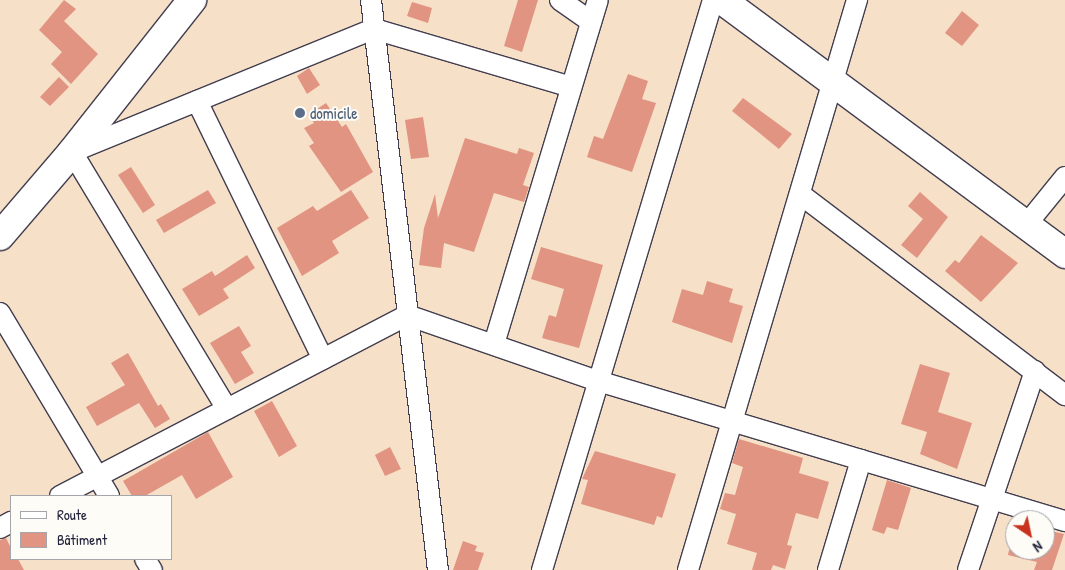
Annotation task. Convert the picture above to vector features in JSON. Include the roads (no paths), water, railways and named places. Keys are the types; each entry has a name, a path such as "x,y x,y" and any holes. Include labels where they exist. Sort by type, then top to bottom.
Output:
{"street":[{"path":"0,236 72,152 192,0"},
{"path":"371,0 438,570"},
{"path":"560,0 591,22"},
{"path":"494,344 598,0"},
{"path":"542,570 713,0"},
{"path":"722,0 832,84 1065,254"},
{"path":"688,570 857,0"},
{"path":"72,152 374,29 571,87"},
{"path":"197,101 323,359"},
{"path":"72,152 227,409"},
{"path":"1026,225 1065,177"},
{"path":"800,194 1065,395"},
{"path":"0,313 108,495"},
{"path":"62,495 407,315 598,381 1065,522"},
{"path":"968,570 1035,371"},
{"path":"828,570 861,460"}],"place":[{"name":"domicile","path":"300,113"}]}
